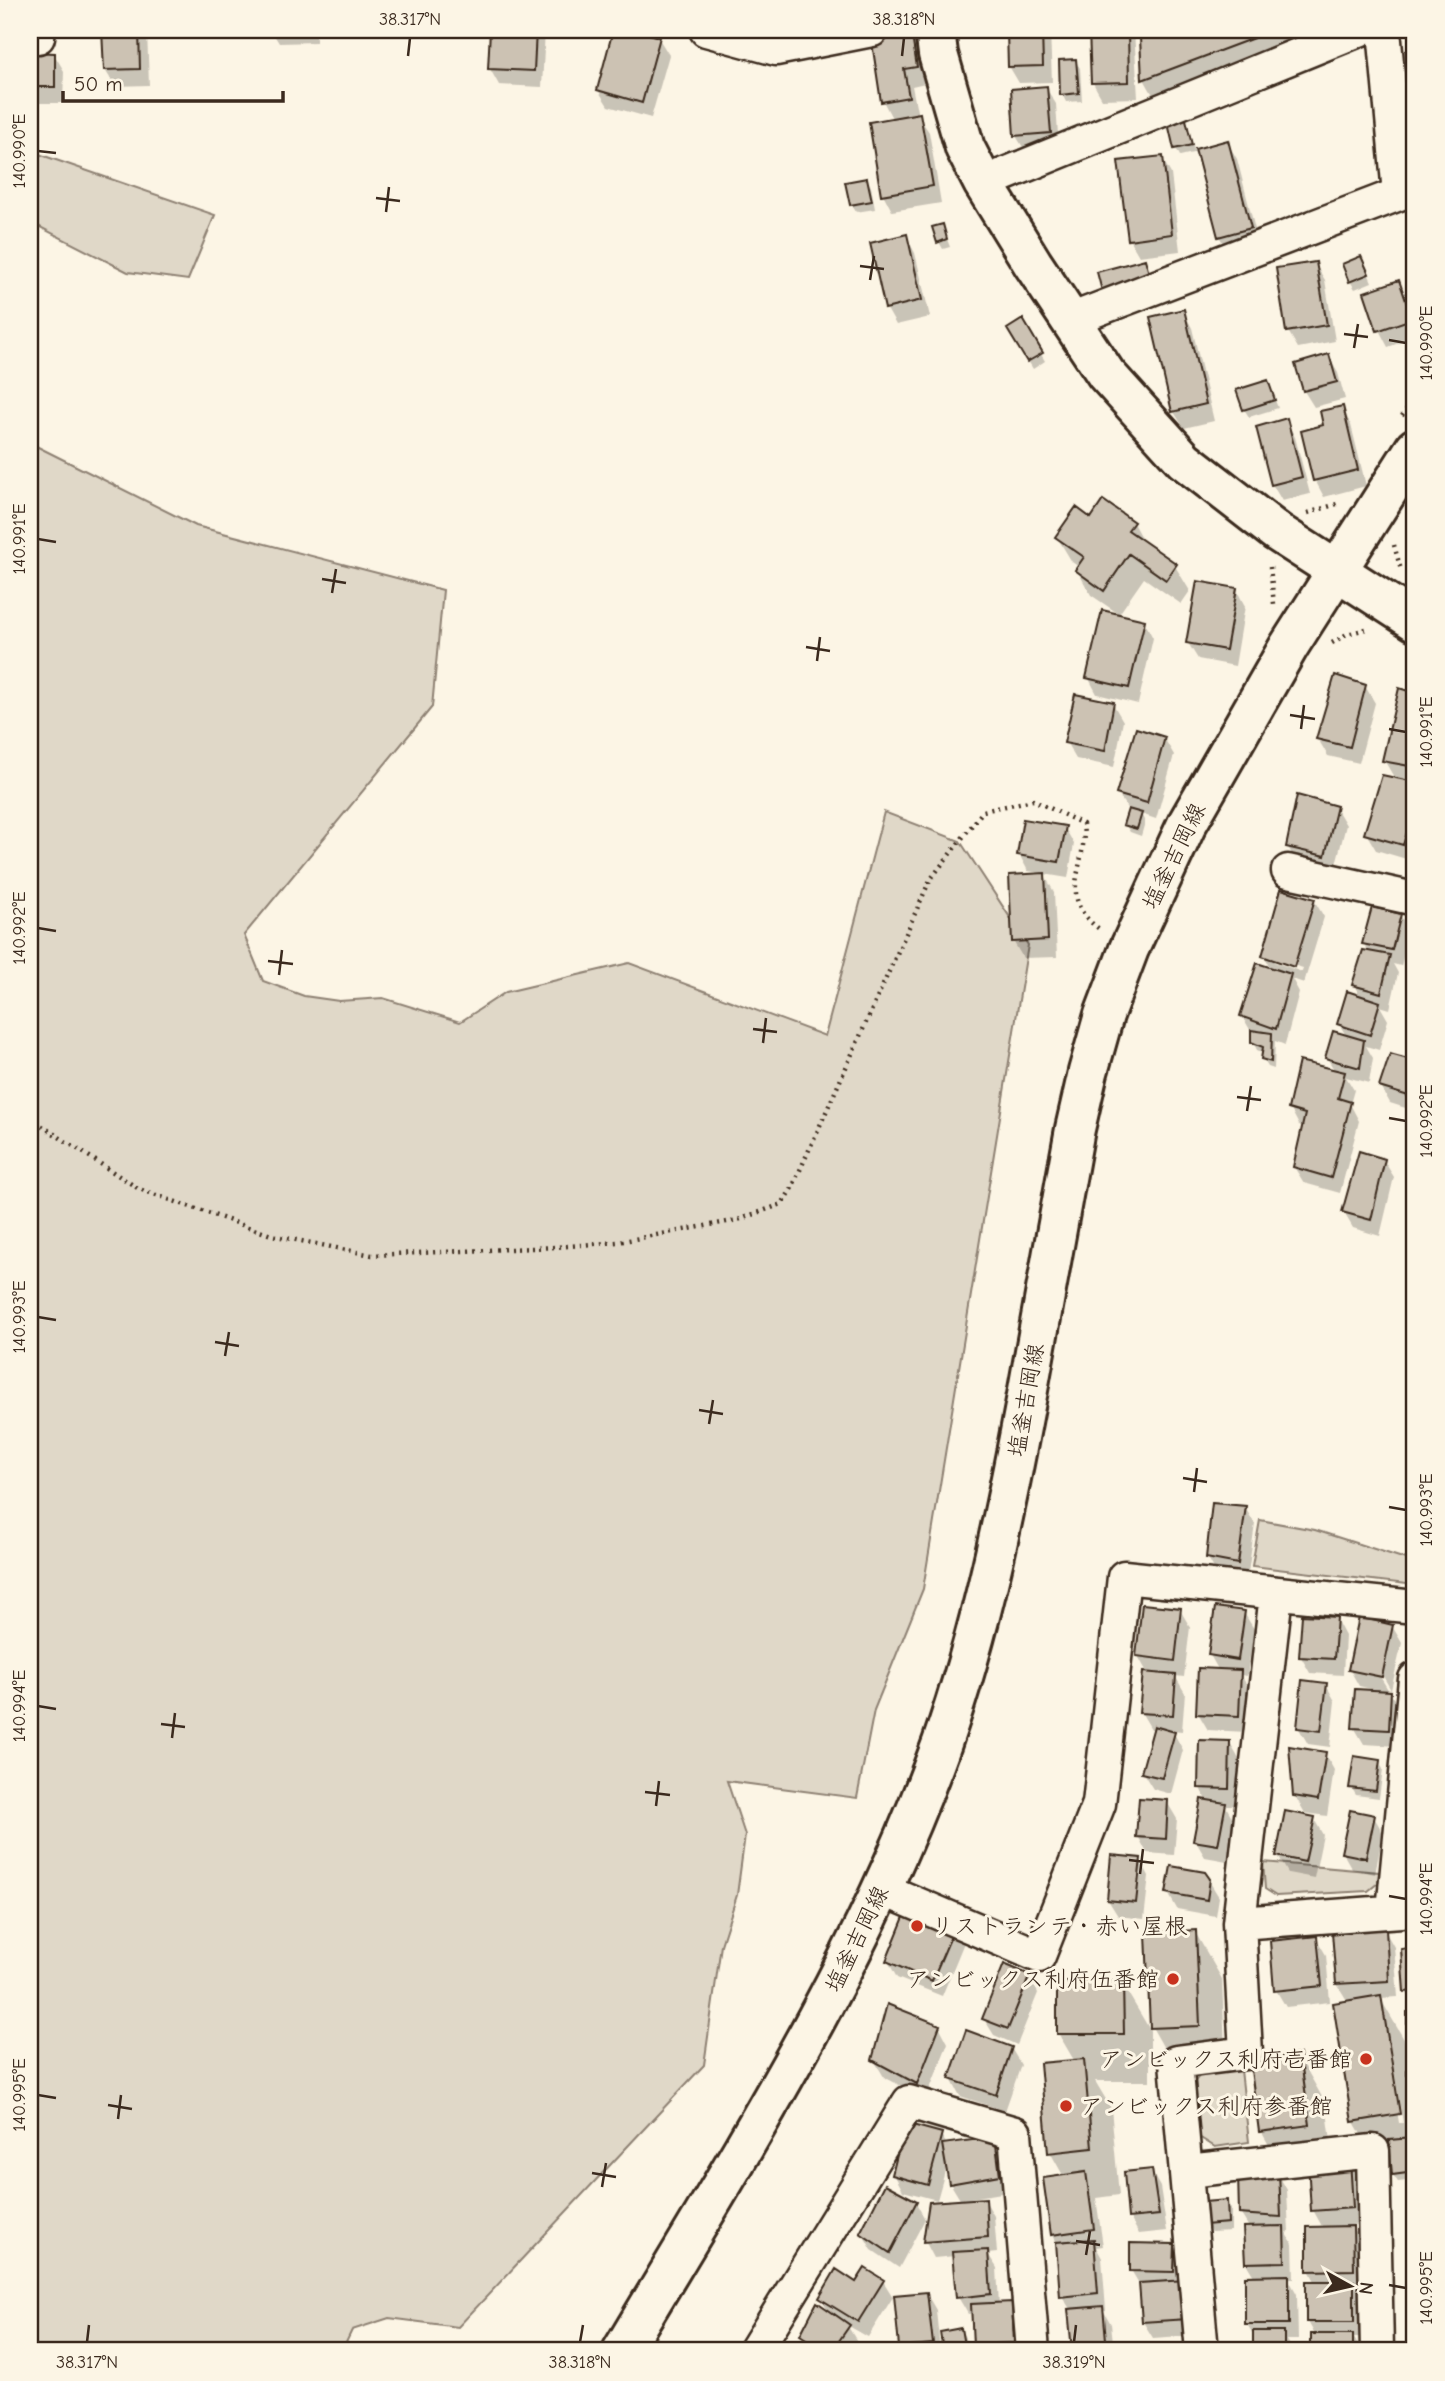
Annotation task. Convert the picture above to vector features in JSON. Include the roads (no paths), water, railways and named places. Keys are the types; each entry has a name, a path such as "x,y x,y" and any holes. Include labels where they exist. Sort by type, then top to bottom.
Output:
{"main road":[{"path":"935,30 938,54 965,148 983,183 1106,374 1184,460 1277,532 1415,621"},
{"name":"塩釜吉岡線","path":"622,2351 758,2124 824,2006 882,1889 942,1743 984,1604 1010,1491 1088,1072 1104,1015 1109,940 1187,824 1289,646 1415,448"}],"street":[{"path":"706,30 776,49 872,30"},
{"path":"983,183 1359,30"},
{"path":"1070,320 1399,194 1384,30"},
{"path":"1288,871 1415,899"},
{"path":"882,1889 1040,1956 1099,1804 1124,1577 1415,1607"},
{"path":"1202,2351 1176,2062 1245,2053 1238,1923 1276,1594"},
{"path":"1238,1923 1404,1911 1415,1679"},
{"path":"755,2351 909,2102 1014,2133 1033,2351"},
{"path":"1187,2171 1373,2151 1377,2351"}],"place":[{"name":"リストランテ・赤い屋根","path":"917,1926"},
{"name":"アンビックス利府伍番館","path":"1173,1979"},
{"name":"アンビックス利府壱番館","path":"1366,2059"},
{"name":"アンビックス利府参番館","path":"1066,2106"}]}
